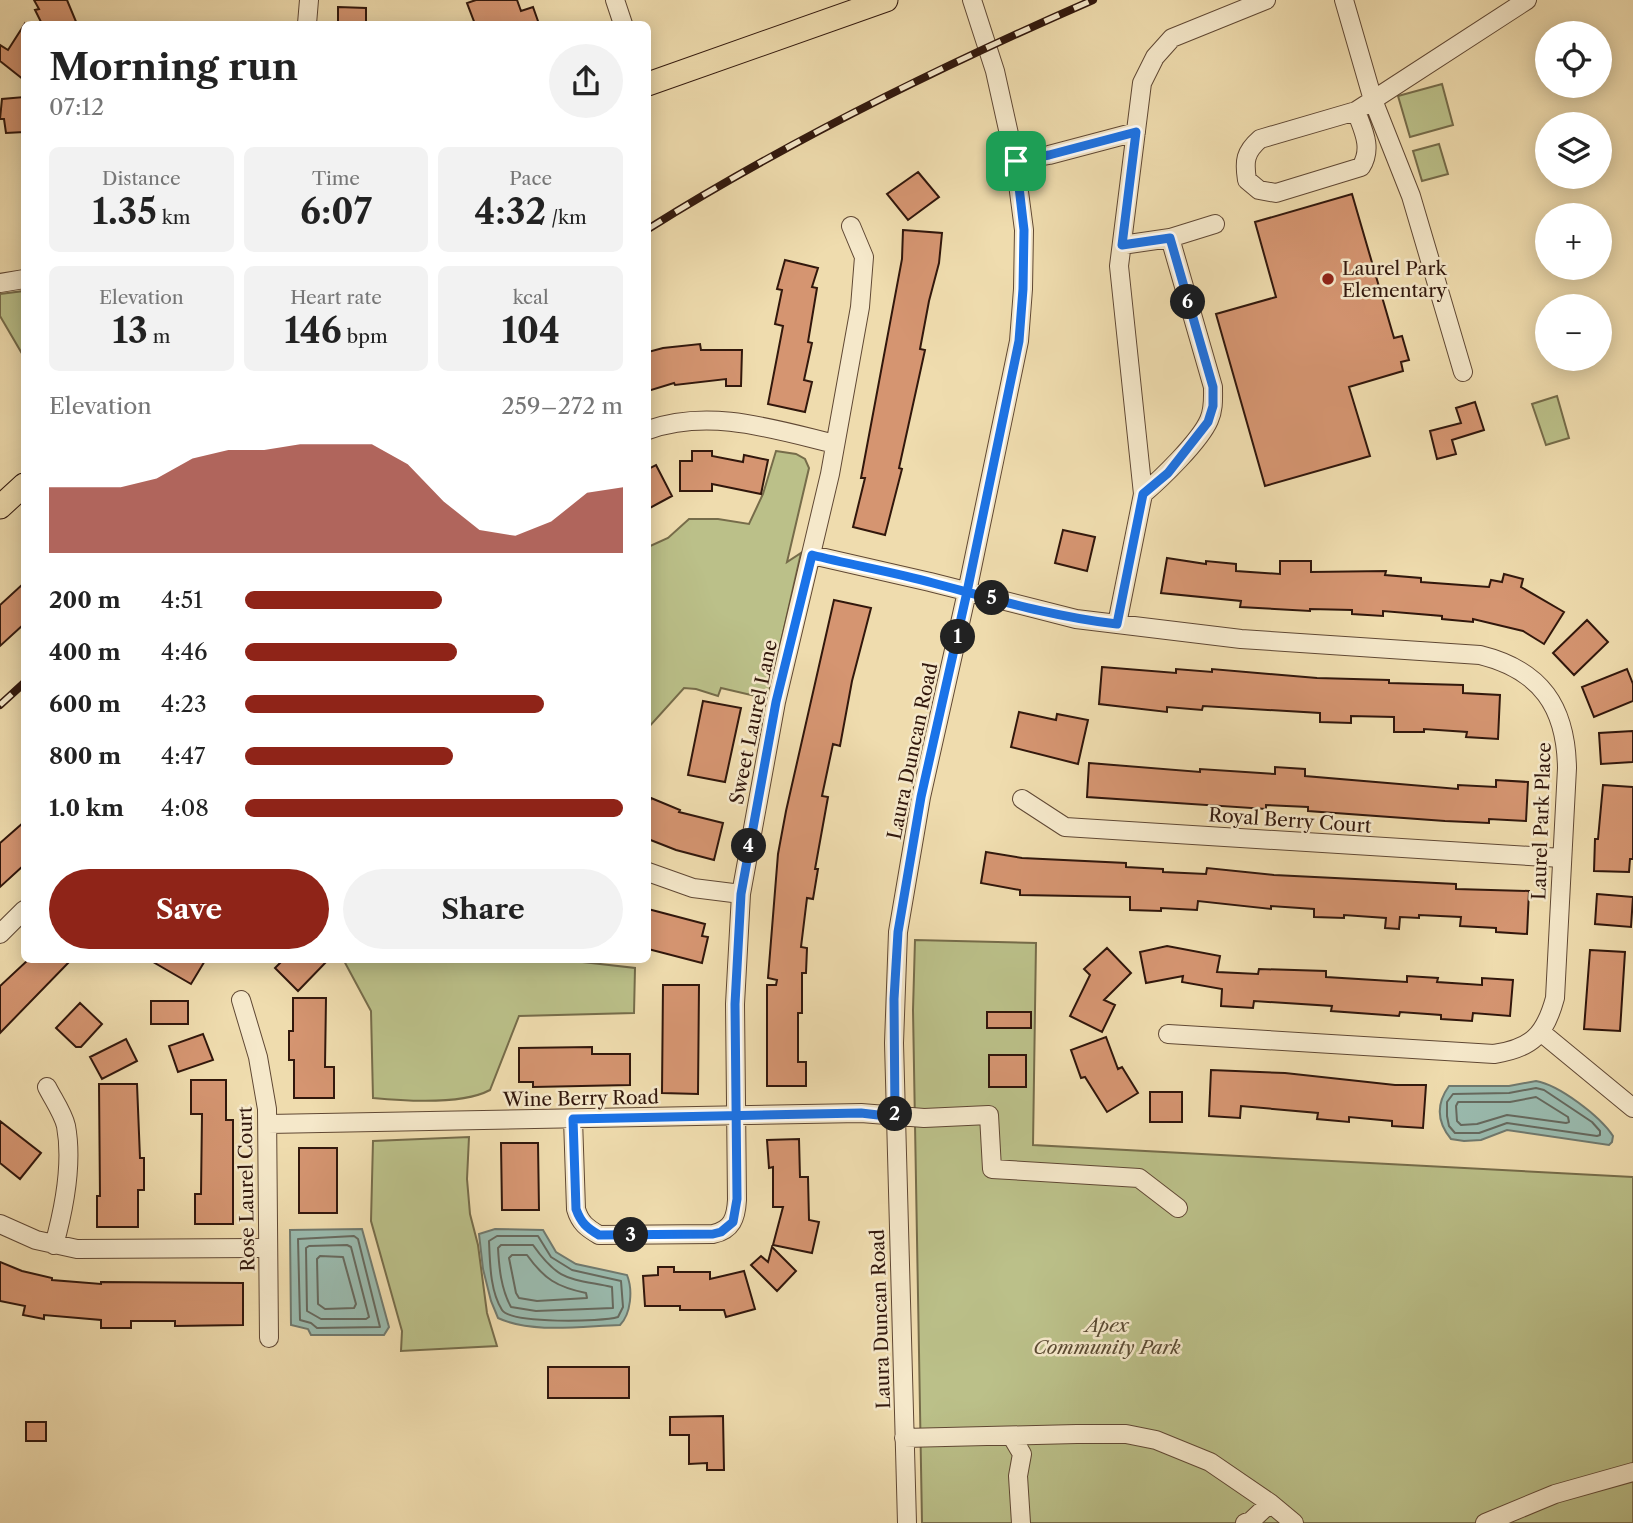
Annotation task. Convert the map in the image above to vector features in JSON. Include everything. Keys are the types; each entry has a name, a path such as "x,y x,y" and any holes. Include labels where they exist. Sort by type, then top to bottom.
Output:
{"main road":[{"path":"651,83 886,0"},
{"path":"0,507 21,488"}],"street":[{"path":"307,21 309,0"},
{"path":"615,0 622,21"},
{"name":"Laura Duncan Road","path":"908,1523 895,1117 894,1021 898,932 921,797 1019,341 1023,289 1024,230 1016,161 995,71 972,0"},
{"path":"1117,624 1143,494 1119,266 1142,83 1155,57 1172,38 1266,0"},
{"path":"1344,0 1373,100 1410,196 1463,372"},
{"path":"1356,111 1368,142 1367,158 1361,167 1276,192 1259,190 1247,180 1244,164 1248,149 1260,139 1356,111 1527,0"},
{"path":"1016,161 1136,132"},
{"path":"1122,245 1170,238 1214,225"},
{"name":"Sweet Laurel Lane","path":"573,1119 576,1209 587,1228 599,1235 713,1234 733,1222 736,1211 735,1004 741,894 776,702 812,555 864,282 864,257 851,226"},
{"path":"1143,494 1168,473 1208,422 1213,406 1213,387 1170,238"},
{"path":"0,283 21,280"},
{"path":"651,429 694,420 718,420 835,443"},
{"name":"Laurel Park Place","path":"812,555 1076,619 1241,639 1480,655 1513,667 1541,687 1562,722 1566,739 1567,768 1555,998 1542,1033"},
{"name":"Royal Berry Court","path":"1023,799 1065,827 1562,858"},
{"path":"651,873 693,888 741,894"},
{"path":"0,934 21,913"},
{"name":"Rose Laurel Court","path":"242,1000 262,1077 268,1124 269,1338"},
{"path":"1168,1034 1494,1054 1513,1051 1542,1033 1633,1108"},
{"path":"47,1087 66,1124 67,1141 64,1198 54,1245"},
{"name":"Wine Berry Road","path":"268,1124 861,1113 895,1117 989,1115 992,1169 1139,1178 1178,1208"},
{"path":"0,1224 13,1232 54,1245 94,1251 267,1248"},
{"path":"904,1438 1126,1434 1156,1440 1210,1462 1294,1523"},
{"path":"1012,1437 1022,1454 1018,1476 1021,1523"},
{"path":"1485,1523 1555,1494 1633,1472"},
{"path":"1245,1523 1251,1521 1270,1503"}],"green space":[{"path":"1442,84 1453,125 1410,137 1398,96"},
{"path":"1439,144 1448,174 1422,181 1413,151"},
{"path":"21,291 21,352 0,316 0,294"},
{"path":"1557,396 1569,438 1546,445 1532,404"},
{"path":"776,451 796,454 805,459 809,468 787,562 801,553 768,699 721,688 718,696 684,688 651,725 651,546 668,538 689,519 718,519 749,524 763,494"},
{"name":"Apex Community Park","path":"915,940 1036,943 1033,1145 1633,1177 1633,1523 922,1523 913,1010"},
{"path":"345,963 591,963 635,968 634,1013 519,1016 490,1090 464,1098 416,1101 373,1098 371,1011"},
{"path":"469,1137 467,1179 470,1214 478,1245 487,1313 497,1346 401,1351 402,1331 371,1221 373,1141"}],"water":[{"path":"1536,1081 1556,1088 1589,1111 1613,1136 1612,1142 1609,1145 1507,1130 1481,1140 1464,1141 1451,1139 1446,1133 1440,1106 1449,1086 1509,1086"},
{"path":"362,1229 389,1327 384,1335 311,1335 308,1329 291,1325 290,1230"},
{"path":"495,1229 543,1230 556,1252 576,1264 627,1275 630,1302 624,1320 620,1325 542,1328 498,1318 483,1269 479,1234"}],"building":[{"path":"34,0 67,0 76,21 40,21 35,10 39,9"},
{"path":"476,0 517,0 521,11 533,7 538,21 474,21 467,3"},
{"path":"338,7 366,8 366,21 338,21"},
{"path":"21,30 21,78 0,61 0,45 8,50"},
{"path":"21,97 21,132 6,133 4,119 0,119 2,99"},
{"path":"918,172 939,197 908,220 887,194"},
{"path":"1352,194 1394,338 1402,336 1409,360 1401,362 1403,371 1349,387 1370,456 1265,486 1216,314 1276,297 1255,222"},
{"path":"903,230 942,233 939,263 920,349 925,350 899,468 902,469 885,535 853,527 865,478 861,478 902,259"},
{"path":"785,260 818,268 812,287 817,288 808,342 812,343 804,380 812,382 805,412 768,404 783,326 775,324 782,290 777,289"},
{"path":"700,344 701,350 742,350 741,386 726,386 726,379 674,383 651,390 651,351"},
{"path":"1475,402 1484,430 1452,440 1456,454 1437,459 1430,431 1461,423 1456,408"},
{"path":"692,451 712,451 712,456 743,462 744,455 768,460 761,494 712,484 712,491 680,491 680,461 692,461"},
{"path":"656,465 672,496 651,507 651,468"},
{"path":"1063,530 1095,537 1087,571 1055,563"},
{"path":"1167,558 1206,564 1206,561 1236,564 1236,571 1280,574 1280,561 1311,561 1311,572 1386,571 1385,575 1421,578 1421,582 1489,587 1491,580 1502,582 1504,574 1523,579 1521,587 1564,612 1544,644 1523,631 1473,619 1473,622 1442,619 1442,616 1383,611 1383,616 1352,614 1352,610 1310,611 1240,607 1241,601 1161,593"},
{"path":"21,586 21,627 0,646 0,605"},
{"path":"834,600 871,608 852,681 840,746 833,744 822,796 828,797 815,869 818,869 813,899 807,898 801,947 807,948 806,973 802,973 802,1013 798,1013 798,1062 806,1062 806,1086 767,1086 767,985 776,985 777,980 768,978 778,854"},
{"path":"1587,620 1608,642 1574,675 1553,653"},
{"path":"1102,667 1176,673 1176,669 1212,672 1212,669 1317,678 1389,680 1389,683 1463,685 1463,693 1500,695 1498,739 1466,737 1467,732 1424,729 1424,732 1394,732 1394,717 1351,716 1351,723 1320,722 1320,713 1203,706 1202,710 1167,707 1167,712 1099,704"},
{"path":"1627,669 1633,684 1633,701 1594,717 1582,687"},
{"path":"703,701 741,708 725,782 688,775"},
{"path":"1019,712 1056,720 1057,714 1088,720 1078,764 1011,747"},
{"path":"1633,731 1633,762 1601,764 1599,733"},
{"path":"1089,763 1200,772 1200,769 1275,774 1275,767 1305,769 1305,776 1458,789 1458,785 1496,787 1496,780 1528,782 1526,821 1445,821 1308,811 1308,807 1266,805 1266,809 1087,797"},
{"path":"1603,785 1633,787 1633,859 1630,859 1629,872 1594,871 1595,839 1598,839"},
{"path":"651,798 680,810 679,812 723,823 714,860 651,840"},
{"path":"21,825 21,868 0,887 0,843"},
{"path":"986,852 1022,858 1126,863 1126,867 1163,869 1163,872 1206,874 1207,868 1274,875 1456,884 1456,889 1529,891 1527,934 1496,932 1496,928 1460,926 1461,917 1400,917 1399,929 1385,928 1386,918 1344,915 1344,918 1314,917 1314,909 1271,906 1271,909 1198,901 1197,910 1130,910 1130,897 1020,895 1020,890 981,883"},
{"path":"1597,894 1633,897 1631,927 1595,924"},
{"path":"651,910 705,924 702,936 708,937 702,963 651,950"},
{"path":"1167,946 1220,956 1217,972 1258,974 1259,969 1326,971 1326,977 1407,982 1407,976 1438,978 1437,982 1482,985 1482,978 1513,980 1510,1016 1473,1013 1472,1021 1441,1019 1441,1015 1400,1012 1399,1016 1331,1011 1332,1006 1254,1001 1253,1008 1221,1006 1222,989 1182,982 1183,976 1146,983 1140,952"},
{"path":"1107,948 1131,973 1104,1000 1115,1005 1102,1032 1070,1016 1090,975 1084,969"},
{"path":"1590,950 1625,952 1620,1031 1584,1029"},
{"path":"25,963 68,963 0,1033 0,986"},
{"path":"155,963 204,963 191,984"},
{"path":"280,963 325,963 298,991 275,968"},
{"path":"663,985 699,985 698,1094 662,1093"},
{"path":"293,998 326,998 325,1067 334,1067 334,1098 294,1098 294,1060 289,1060 289,1031 293,1031"},
{"path":"151,1001 188,1001 188,1024 151,1024"},
{"path":"80,1003 102,1024 81,1047 76,1047 56,1028"},
{"path":"987,1012 1031,1012 1031,1028 987,1028"},
{"path":"203,1034 213,1060 178,1072 169,1046"},
{"path":"1106,1037 1118,1069 1122,1067 1138,1093 1107,1112 1085,1077 1081,1078 1071,1050"},
{"path":"126,1039 137,1061 102,1079 90,1057"},
{"path":"592,1047 592,1054 630,1054 630,1085 533,1087 533,1082 519,1082 519,1048"},
{"path":"989,1055 1026,1055 1026,1087 989,1087"},
{"path":"1211,1070 1285,1073 1395,1085 1426,1085 1423,1128 1392,1126 1392,1121 1349,1117 1349,1122 1317,1119 1318,1113 1241,1106 1240,1118 1209,1116"},
{"path":"191,1080 226,1080 226,1120 233,1120 233,1224 195,1224 195,1194 201,1194 202,1114 191,1114"},
{"path":"99,1084 137,1084 140,1158 144,1158 144,1190 138,1190 138,1227 97,1227 97,1196 100,1196"},
{"path":"1150,1092 1182,1092 1182,1122 1150,1122"},
{"path":"0,1121 41,1153 20,1179 0,1163"},
{"path":"799,1139 800,1177 808,1177 809,1220 819,1222 812,1253 773,1245 783,1207 773,1207 773,1167 769,1168 767,1140"},
{"path":"501,1143 538,1143 539,1210 502,1210"},
{"path":"299,1148 337,1148 337,1213 299,1213"},
{"path":"772,1247 796,1271 777,1291 751,1265 761,1256 768,1262"},
{"path":"0,1262 52,1280 101,1284 243,1283 243,1325 175,1326 175,1321 131,1321 131,1328 101,1328 101,1320 44,1315 44,1319 23,1315 25,1306 0,1301"},
{"path":"658,1267 674,1267 674,1272 710,1272 710,1279 744,1271 755,1309 726,1317 724,1310 680,1310 680,1306 645,1306 643,1276 658,1275"},
{"path":"548,1367 629,1367 629,1398 548,1398"},
{"path":"723,1416 724,1470 707,1470 707,1463 689,1464 689,1435 670,1435 670,1417"},
{"path":"26,1422 46,1422 46,1441 26,1441"}],"railway":[{"path":"651,227 756,165 866,106 1093,0"},
{"path":"0,705 21,686"}],"place":[{"name":"Laurel Park Elementary","path":"1328,279"}],"route":[{"path":"1016,161 1024,230 1019,341 967,592 921,797 898,932 894,999 895,1117 861,1113 736,1116 573,1119 576,1209 587,1228 599,1235 713,1234 721,1232 733,1222 737,1199 736,1135 736,1116 735,1004 741,894 776,702 812,555 930,582 967,592 1076,619 1117,624 1143,494 1168,473 1208,422 1213,406 1213,387 1170,238 1122,245 1136,132 1016,161"}]}
